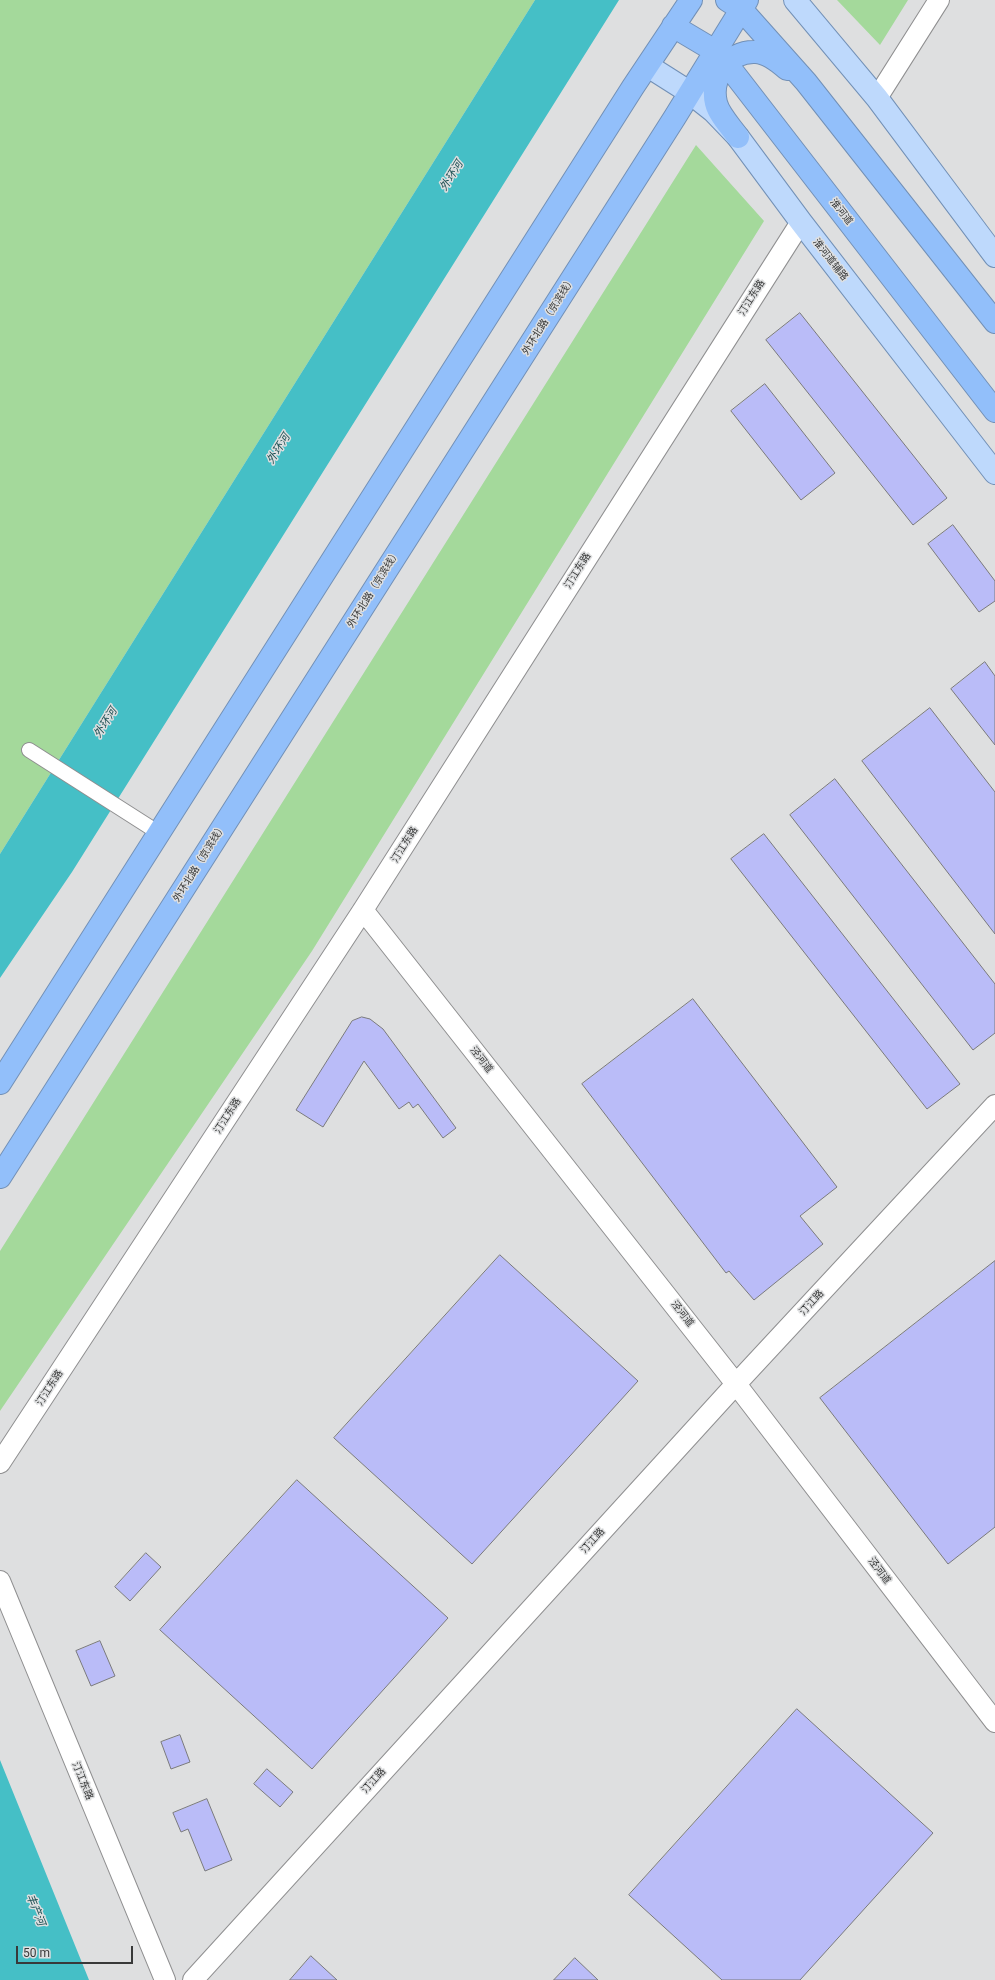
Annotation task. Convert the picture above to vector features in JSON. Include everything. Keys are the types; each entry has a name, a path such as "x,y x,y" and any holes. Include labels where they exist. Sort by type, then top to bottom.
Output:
{"highway":[{"path":"0,1083 691,0"},
{"path":"738,3 806,82 995,322"},
{"name":"外环北路（京滨线）","path":"0,1177 675,117 689,92 720,57 738,3"},
{"name":"淮河道","path":"673,26 720,57 995,411"},
{"path":"738,137 716,104 715,95 720,57 758,52 781,64 806,82"}],"main road":[{"path":"795,0 877,98 995,256"},
{"name":"淮河道辅路","path":"648,66 689,92 713,110 738,137 801,222 995,473"}],"street":[{"path":"877,98 939,0"},
{"name":"汀江东路","path":"0,1463 363,910 801,222"},
{"path":"30,750 159,833"},
{"name":"泾河道","path":"363,910 736,1384 995,1722"},
{"name":"汀江路","path":"193,1980 736,1384 995,1105"},
{"name":"汀江东路","path":"0,1581 165,1980"}],"green space":[{"path":"0,0 535,0 0,854"},
{"path":"837,0 908,0 880,45"},
{"path":"696,145 764,221 312,951 0,1411 0,1251"}],"water":[{"name":"外环河","path":"535,0 619,0 72,872 0,978 0,854"},
{"name":"丰产河","path":"0,1760 89,1980 0,1980"}],"building":[{"path":"800,313 947,498 913,525 766,340"},
{"path":"765,384 835,473 801,500 731,411"},
{"path":"953,525 995,581 995,601 979,612 928,544"},
{"path":"985,662 995,676 995,745 951,689"},
{"path":"930,708 995,792 995,934 862,761"},
{"path":"835,779 995,984 995,1033 973,1050 790,815"},
{"path":"764,834 960,1084 927,1109 731,859"},
{"path":"693,999 837,1187 800,1216 823,1244 754,1300 729,1271 726,1273 582,1084"},
{"path":"362,1017 370,1019 383,1029 456,1128 443,1138 418,1104 413,1108 409,1102 399,1109 364,1061 323,1127 296,1110 352,1021"},
{"path":"500,1255 638,1381 472,1564 334,1438"},
{"path":"995,1261 995,1527 948,1564 820,1398"},
{"path":"297,1480 448,1618 312,1769 160,1630"},
{"path":"146,1553 161,1567 130,1601 115,1587"},
{"path":"100,1641 115,1676 91,1686 76,1651"},
{"path":"797,1709 933,1833 800,1980 722,1980 629,1895"},
{"path":"180,1735 190,1762 171,1769 161,1742"},
{"path":"267,1769 293,1792 280,1807 254,1784"},
{"path":"207,1799 232,1860 205,1871 188,1829 181,1832 173,1813"},
{"path":"311,1956 337,1980 290,1980"},
{"path":"575,1958 598,1980 554,1980"}]}
